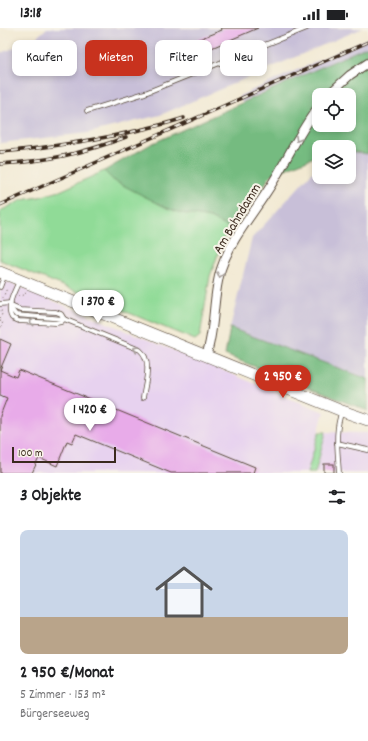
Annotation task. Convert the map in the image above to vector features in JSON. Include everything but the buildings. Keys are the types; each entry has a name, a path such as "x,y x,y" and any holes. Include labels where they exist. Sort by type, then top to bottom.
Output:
{"street":[{"path":"336,88 350,75 368,63"},
{"name":"Am Bahndamm","path":"206,356 210,343 217,286 228,252 240,230 273,183 312,118"},
{"path":"3,273 342,411 368,420"}],"lane":[{"path":"86,111 145,93 307,28"},
{"path":"0,287 3,273"},
{"path":"20,280 11,304 10,314 15,320 56,323 61,322 64,319"},
{"path":"0,306 11,304 20,310 56,312 61,314 64,319 140,350 146,357 147,367 142,398"},
{"path":"339,473 337,443 339,420 342,411"},
{"path":"337,443 368,450"}],"path":[{"path":"0,306 2,314 0,320 3,322 0,328"}],"shaded area":[{"path":"47,28 363,28 267,69 267,40 220,40 220,76 251,76 160,115 88,133 0,143 0,53 12,49 12,76 77,76 77,40 33,40"},
{"path":"368,38 368,46 242,102 239,96"},
{"path":"356,152 368,154 368,379 230,328 252,238 312,173 312,184 356,184"},
{"path":"0,279 324,412 307,473 0,473"},
{"path":"326,432 368,433 368,473 315,473"}],"green space":[{"path":"368,46 368,58 364,61 368,71 368,154 356,152 356,140 312,140 312,158 271,175 234,230 210,218 181,213 167,208 113,180 104,171 151,144"},
{"path":"104,171 113,180 199,216 210,218 228,227 210,276 200,336 195,340 0,260 0,211 22,200 60,191"},
{"path":"230,328 368,379 368,411 225,355"},
{"path":"319,432 326,432 315,473 307,473"}],"railway":[{"path":"0,205 368,42"},
{"path":"0,152 98,139 184,118"},
{"path":"0,164 34,161 64,156 126,137"}]}
